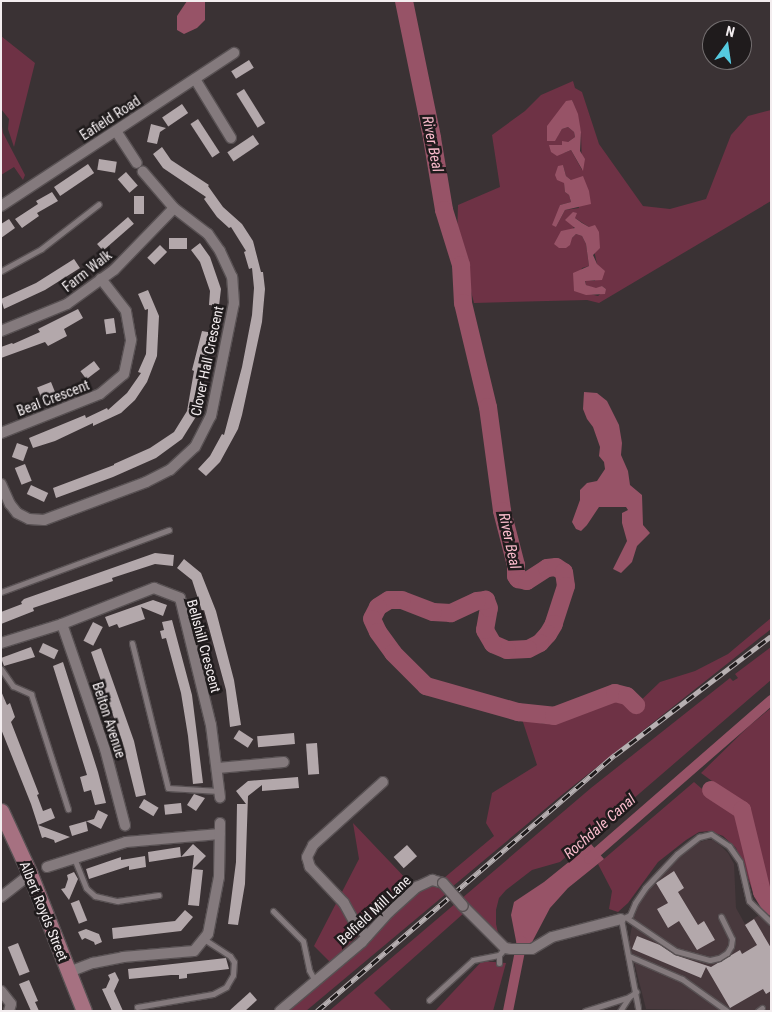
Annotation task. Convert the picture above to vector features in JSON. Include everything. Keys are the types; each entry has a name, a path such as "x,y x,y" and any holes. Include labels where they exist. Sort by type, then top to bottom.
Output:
{"main road":[{"name":"Albert Royds Street","path":"1,811 30,874 84,1011"}],"street":[{"name":"Eafield Road","path":"1,206 234,53"},
{"path":"195,79 231,138"},
{"path":"116,131 137,163"},
{"name":"Clover Hall Crescent","path":"1,484 10,504 18,513 29,519 44,520 146,482 170,470 195,447 211,416 234,303 232,277 220,251 208,234 174,208 143,172"},
{"name":"Farm Walk","path":"1,330 67,304 114,270 174,208"},
{"name":"Beal Crescent","path":"1,432 100,394 124,374 131,340 126,312 102,279"},
{"name":"Bellshill Crescent","path":"1,643 62,624 154,588 180,598 211,725 220,794"},
{"name":"Belton Avenue","path":"62,624 105,749 125,825"},
{"path":"218,768 284,762"},
{"path":"367,936 354,923 344,903 310,867 307,857 313,845 383,782"},
{"path":"47,867 127,842 220,829 218,877 208,934 194,951 123,957 93,963 69,972"},
{"path":"1,897 30,874"},
{"name":"Belfield Mill Lane","path":"280,1011 367,936 389,912 417,887 432,880 443,883 505,951"},
{"path":"505,951 532,949 552,937 624,918"},
{"path":"1,991 11,1004 9,1011"}],"lane":[{"path":"1,270 41,249 99,204"},
{"path":"1,592 169,530"},
{"path":"132,644 168,788 220,794"},
{"path":"1,669 13,686 31,694 68,809"},
{"path":"638,1008 628,956 624,918 645,888 677,854 699,837 710,834 722,839 736,854 740,862 749,901 771,922"},
{"path":"74,858 86,888 95,896 117,901 159,895"},
{"path":"273,911 303,941 309,970 315,981"},
{"path":"624,918 676,951 710,960 720,958 727,953 731,946 732,939 721,916"},
{"path":"137,1007 213,994 226,987 233,975 234,962 230,956 204,939"},
{"path":"499,962 505,951"},
{"path":"429,1000 473,960 505,951"},
{"path":"628,956 682,979 726,1011"},
{"path":"585,1011 629,997 636,992"},
{"path":"620,1011 629,997"}],"shaded area":[{"path":"187,1 205,1 205,20 197,28 184,34 177,30 177,16"},
{"path":"1,36 35,63 14,147 8,129 9,119 1,109"},
{"path":"573,81 575,88 582,92 599,144 643,206 670,209 706,199 731,135 748,116 771,110 771,201 599,303 587,300 474,303 457,236 458,205 500,187 492,135 525,111 541,95","holes":["572,100 581,132 582,170 571,150 564,153 568,142 575,137 574,132 568,127 562,129 555,140","563,165 566,176 571,180 579,208 565,210 556,227 560,205 571,202 569,195 565,192","575,218 589,227 597,264 595,281 585,280 586,285 596,289 602,286 606,289 598,296 574,290 582,268 589,266 586,244 582,236 576,234 572,238"]},
{"path":"572,100 578,114 581,132 580,151 585,159 583,171 571,150 557,156 551,152 549,145 562,145 562,141 568,142 575,137 574,132 568,127 562,129 555,141 547,141 547,126 566,101"},
{"path":"1,120 3,133 25,175 23,180 14,167 1,175"},
{"path":"563,165 566,176 571,180 583,176 589,191 591,204 565,210 556,227 552,225 560,205 571,202 569,195 565,192 564,183 557,180 555,175 558,166"},
{"path":"573,212 577,213 575,218 589,227 595,225 599,232 600,248 593,255 597,264 605,271 602,280 585,281 586,285 596,288 602,286 606,289 605,294 586,295 574,291 573,273 589,266 586,244 582,236 576,234 572,238 570,245 566,248 559,248 554,244 561,231 575,228 565,220"},
{"path":"584,392 597,393 607,401 619,425 622,443 621,455 628,471 630,485 642,495 643,525 650,533 637,546 632,562 621,573 613,569 627,541 622,523 622,513 628,510 626,507 599,507 581,531 576,529 572,522 580,500 580,490 587,483 597,481 605,469 604,462 599,456 600,447 593,427 583,409"},
{"path":"771,618 771,629 563,794 452,887 444,878 494,836 486,823 492,793 537,765 522,719 545,724 562,721 592,710 614,698 621,697 634,707 660,682 695,671 728,654"},
{"path":"771,647 771,680 560,862 532,870 506,890 499,898 496,910 496,924 499,937 461,899 591,788 730,678 733,681 738,678 735,674"},
{"path":"771,708 771,896 766,887 746,806 701,773 749,726"},
{"path":"694,782 738,814 760,900 756,899 736,848 723,836 710,831 699,832 658,862 628,903 618,912 609,909 612,891 598,864"},
{"path":"353,823 410,883 408,889 330,962 314,946 359,859"},
{"path":"713,840 721,846 728,853 734,864 736,908 745,924 767,910 771,916 771,1011 646,1009 629,942 636,904 647,889 678,856 697,843"},
{"path":"591,844 604,859 568,888 550,908 530,946 517,946 511,915 514,902 544,882"},
{"path":"426,886 439,887 447,893 306,1011 289,1011"},
{"path":"456,903 464,913 374,993 392,1011 329,1011"},
{"path":"482,961 506,963 493,1011 435,1011"}],"building":[{"path":"249,60 254,68 236,79 231,71"},
{"path":"244,89 265,123 258,128 236,94"},
{"path":"182,104 188,113 168,127 162,117"},
{"path":"198,119 220,153 212,157 190,124"},
{"path":"151,124 166,128 160,132 157,144 147,142"},
{"path":"253,135 259,144 233,161 227,152"},
{"path":"162,147 171,160 209,185 223,207 242,224 253,241 261,272 263,272 265,289 262,322 242,415 238,429 220,462 206,476 198,469 210,456 222,434 224,435 242,367 252,315 254,288 252,268 249,269 244,252 246,251 231,227 229,228 217,217 204,199 206,197 163,168 153,154"},
{"path":"99,159 117,162 115,173 97,170"},
{"path":"88,164 94,173 60,196 54,187"},
{"path":"126,172 138,186 130,193 118,179"},
{"path":"52,192 58,201 37,213 39,216 22,228 15,219 38,204 36,201"},
{"path":"134,196 144,196 144,214 134,214"},
{"path":"128,217 134,224 103,251 97,244"},
{"path":"9,219 15,228 1,238 1,224"},
{"path":"169,238 187,238 187,249 169,249"},
{"path":"200,243 210,257 221,289 219,306 209,305 210,291 200,262 191,250"},
{"path":"160,245 167,252 154,265 147,258"},
{"path":"74,259 80,268 45,290 4,309 1,299 36,283"},
{"path":"148,290 159,316 157,356 147,382 135,400 121,413 93,426 93,423 55,441 33,448 29,438 85,415 86,418 107,408 108,410 127,393 141,373 138,372 146,354 148,309 145,310 138,294"},
{"path":"78,309 83,318 64,329 67,336 48,346 45,342 1,358 1,347 13,344 40,332 38,329"},
{"path":"114,318 116,333 106,334 104,319"},
{"path":"202,331 213,333 202,377 204,377 199,399 201,399 197,415 182,439 156,458 113,477 56,498 53,488 114,465 150,448 174,432 187,411 194,371 192,370"},
{"path":"94,361 100,369 86,379 80,371"},
{"path":"51,382 55,392 41,398 37,388"},
{"path":"17,443 28,447 23,461 12,457"},
{"path":"25,464 32,481 22,485 15,468"},
{"path":"31,485 48,493 44,502 27,494"},
{"path":"155,553 174,555 173,566 155,564 112,578 113,581 33,608 34,611 1,624 1,612 22,604 21,602 24,599"},
{"path":"184,559 201,573 216,611 234,680 241,725 230,727 226,690 204,610 202,611 192,580 177,568"},
{"path":"153,600 167,605 163,616 141,607 145,619 119,628 117,624 109,627 105,617"},
{"path":"172,620 192,695 203,783 193,784 181,693 166,638 162,639 160,631 164,630 162,622"},
{"path":"93,622 103,627 93,646 83,641"},
{"path":"43,643 58,650 54,659 39,652"},
{"path":"31,647 35,657 4,666 1,658"},
{"path":"101,648 134,741 146,795 136,797 122,741 91,652"},
{"path":"63,662 106,803 95,805 91,790 84,792 80,777 87,775 53,666"},
{"path":"1,691 7,705 10,703 15,717 11,722 39,794 37,795 43,811 51,808 55,818 38,825 70,837 55,843 54,840 42,838 31,804 1,729"},
{"path":"239,730 253,739 248,748 234,738"},
{"path":"294,733 295,744 258,747 257,736"},
{"path":"317,743 319,774 308,775 306,744"},
{"path":"298,777 299,788 262,791 262,785 248,796 245,884 238,925 228,924 236,862 237,804 246,804 236,791 248,781"},
{"path":"194,794 205,798 196,811 187,805"},
{"path":"144,799 159,808 153,816 139,808"},
{"path":"181,803 182,813 165,815 164,805"},
{"path":"98,810 108,815 101,829 86,821 94,819"},
{"path":"86,821 88,831 72,836 69,826"},
{"path":"193,844 206,856 193,869 203,870 199,906 188,905 194,855 149,862 148,852 180,847 181,857"},
{"path":"407,845 417,856 404,868 394,857"},
{"path":"145,856 146,867 129,870 129,866 89,879 86,869 121,857 121,860"},
{"path":"674,871 684,888 678,892 698,925 704,921 715,940 697,950 679,921 668,928 657,909 668,903 656,883"},
{"path":"74,872 78,879 69,900 61,889 65,888 68,879 67,875"},
{"path":"79,900 87,920 79,924 71,903"},
{"path":"185,910 193,917 181,931 113,939 112,928 175,921"},
{"path":"754,919 771,948 771,991 766,994 763,989 730,1008 706,967 701,978 632,949 637,936 660,945 675,955 711,967 740,950 742,954 757,945 745,925"},
{"path":"86,929 99,934 102,942 95,945 94,942 85,938 82,940 78,932"},
{"path":"18,943 30,972 19,976 8,947"},
{"path":"226,958 229,969 187,974 187,978 179,979 179,975 171,975 129,979 128,969"},
{"path":"115,972 119,980 114,991 123,1011 112,1011 102,989 106,988 110,979 108,975"},
{"path":"29,980 38,1001 35,1002 39,1011 31,1011 19,984"},
{"path":"250,992 257,1000 245,1011 229,1011"}],"waterway":[{"name":"River Beal","path":"404,1 432,138 444,210 461,265 463,303 488,407 502,511 516,565 516,576 518,579 527,581 547,568 556,567 564,572 566,586 554,624 548,634 540,643 528,649 507,650 493,644 485,630 489,608 486,600 477,601 451,613 433,612 402,600 389,600 378,607 372,619 378,632 393,653 426,686 518,712 554,716 615,693 627,696 636,705"},
{"name":"Rochdale Canal","path":"589,859 771,700"},
{"name":"River Beal","path":"711,790 742,810 762,892 771,907"},
{"name":"Rochdale Canal","path":"508,1011 522,941"}],"railway":[{"path":"317,1011 615,755 771,636"}]}
